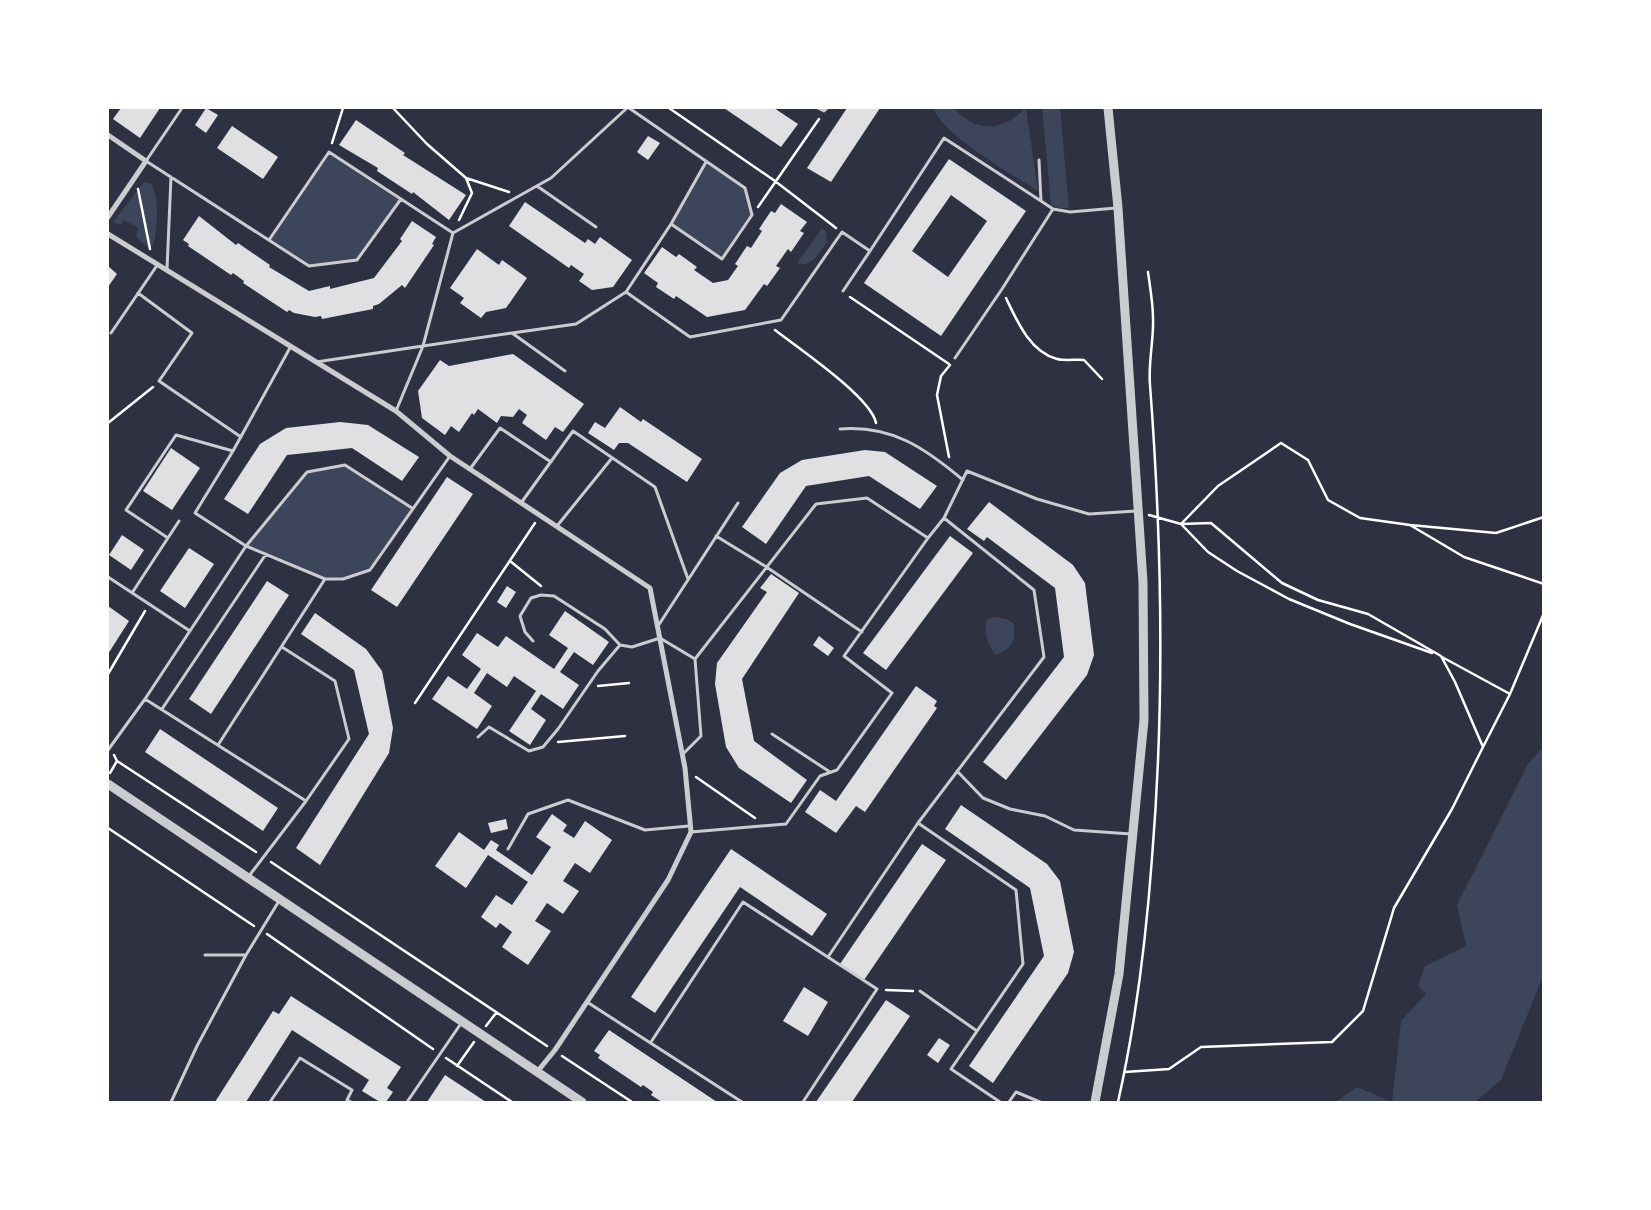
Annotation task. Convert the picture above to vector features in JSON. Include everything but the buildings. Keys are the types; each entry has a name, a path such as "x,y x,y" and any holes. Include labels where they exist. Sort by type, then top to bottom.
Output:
{"street":[{"path":"1096,1102 1119,974 1144,720 1143,582 1118,208 1108,108"},
{"path":"108,135 146,161 108,217"},
{"path":"108,234 396,411 450,456 470,470 650,588 685,768 690,829 668,880 555,1050 537,1072"},
{"path":"108,784 278,901 582,1102"}],"lane":[{"path":"182,108 146,161 309,266 357,260 401,199"},
{"path":"396,411 423,346 453,233 551,178 628,108 745,188 752,215 722,259 670,224"},
{"path":"818,108 825,109"},
{"path":"843,292 944,138 1053,209 1070,212 1118,208"},
{"path":"269,240 329,152 453,233"},
{"path":"1039,160 1041,201"},
{"path":"316,362 576,324 626,292 670,224 706,162"},
{"path":"167,269 171,177"},
{"path":"536,186 596,227"},
{"path":"955,358 1053,209"},
{"path":"626,292 690,337 781,320 842,232 870,251"},
{"path":"110,333 158,264"},
{"path":"138,293 192,333 159,381 241,436"},
{"path":"512,333 565,371"},
{"path":"291,346 233,451 196,513 246,546 325,579 343,579 370,570 450,456"},
{"path":"470,470 500,428 551,462"},
{"path":"840,429 878,429 915,443 963,480"},
{"path":"521,503 573,431 655,487 688,579"},
{"path":"168,538 126,510 176,435 233,451"},
{"path":"557,526 612,458"},
{"path":"108,750 145,699 246,546 307,472 345,465 412,508"},
{"path":"508,849 528,814 568,800 645,830 767,827 786,824 820,776 837,770 892,693 844,656 944,518 967,471 1037,500 1090,514 1138,511"},
{"path":"682,755 701,736 694,659 765,566 816,504 867,498 928,538"},
{"path":"658,627 738,503"},
{"path":"828,957 918,823 1044,657 1034,590 944,518"},
{"path":"132,593 179,521"},
{"path":"716,536 765,566 862,632"},
{"path":"162,709 266,554"},
{"path":"108,577 190,631"},
{"path":"218,745 325,579"},
{"path":"533,641 524,632 520,616 532,598 541,595 554,596 605,629 620,645 632,647 660,638 694,659"},
{"path":"478,737 489,727 529,752 546,743 620,645"},
{"path":"247,879 306,801 348,739 335,681 282,647"},
{"path":"145,699 306,801"},
{"path":"772,734 830,772"},
{"path":"957,771 984,798 1010,809 1046,816 1074,830 1133,834"},
{"path":"918,823 1016,890 1023,964 951,1069 1000,1102"},
{"path":"171,1102 196,1046 260,929 278,901"},
{"path":"651,1042 743,902 876,990 803,1102"},
{"path":"205,955 246,955"},
{"path":"920,991 977,1031"},
{"path":"587,1002 742,1102"},
{"path":"407,1102 462,1022"},
{"path":"270,1102 300,1058 352,1090 347,1100 351,1102"},
{"path":"1009,1102 1016,1092 1040,1102"}],"path":[{"path":"329,152 343,108"},
{"path":"393,108 426,144 466,178 520,195"},
{"path":"669,108 775,182 842,232"},
{"path":"757,208 825,109"},
{"path":"135,178 151,259"},
{"path":"453,233 472,193 466,178"},
{"path":"1148,272 1154,317 1149,376"},
{"path":"1002,289 1018,324 1038,349 1057,359 1084,360 1102,379"},
{"path":"843,292 950,365"},
{"path":"767,323 860,397 875,415 878,429"},
{"path":"951,470 937,395 940,376 955,358"},
{"path":"108,424 159,381"},
{"path":"1180,524 1218,486 1281,443 1308,460 1328,500 1360,518 1410,525 1496,532 1544,517"},
{"path":"1138,511 1180,524 1210,523 1282,583 1318,600 1368,614 1510,694"},
{"path":"415,703 540,516"},
{"path":"1180,524 1208,552 1237,571 1289,599 1350,624 1441,656 1455,682 1483,747"},
{"path":"1410,525 1464,557 1544,584"},
{"path":"510,561 554,596"},
{"path":"108,674 145,611 138,607"},
{"path":"1125,1072 1169,1069 1201,1047 1332,1042 1362,1011 1394,908 1452,809 1510,694 1544,613"},
{"path":"587,687 629,683"},
{"path":"546,743 625,736"},
{"path":"114,755 117,761 632,1102"},
{"path":"110,774 117,761"},
{"path":"685,768 767,827"},
{"path":"108,828 260,929 512,1102"},
{"path":"876,990 920,991"}],"shaded area":[{"path":"934,108 954,108 972,122 990,126 1008,121 1026,108 1038,191 962,141 938,118"},
{"path":"1042,108 1060,108 1069,208 1059,208 1051,205"},
{"path":"329,152 401,199 357,260 309,266 269,240"},
{"path":"706,162 745,188 752,215 722,259 671,224"},
{"path":"144,182 152,184 157,207 157,223 153,246 147,247 136,237 138,228 124,220 121,225 113,222"},
{"path":"822,228 826,231 827,242 811,262 807,264 797,263"},
{"path":"345,465 412,508 370,570 343,579 325,579 246,546 307,472"},
{"path":"994,617 1007,619 1013,623 1014,629 1012,644 1006,650 995,655 986,634 987,620"},
{"path":"1543,747 1543,976 1501,1080 1475,1102 1392,1102 1401,1021 1426,994 1418,986 1425,966 1466,946 1457,905 1528,764"},
{"path":"1357,1087 1392,1102 1336,1102"}]}
